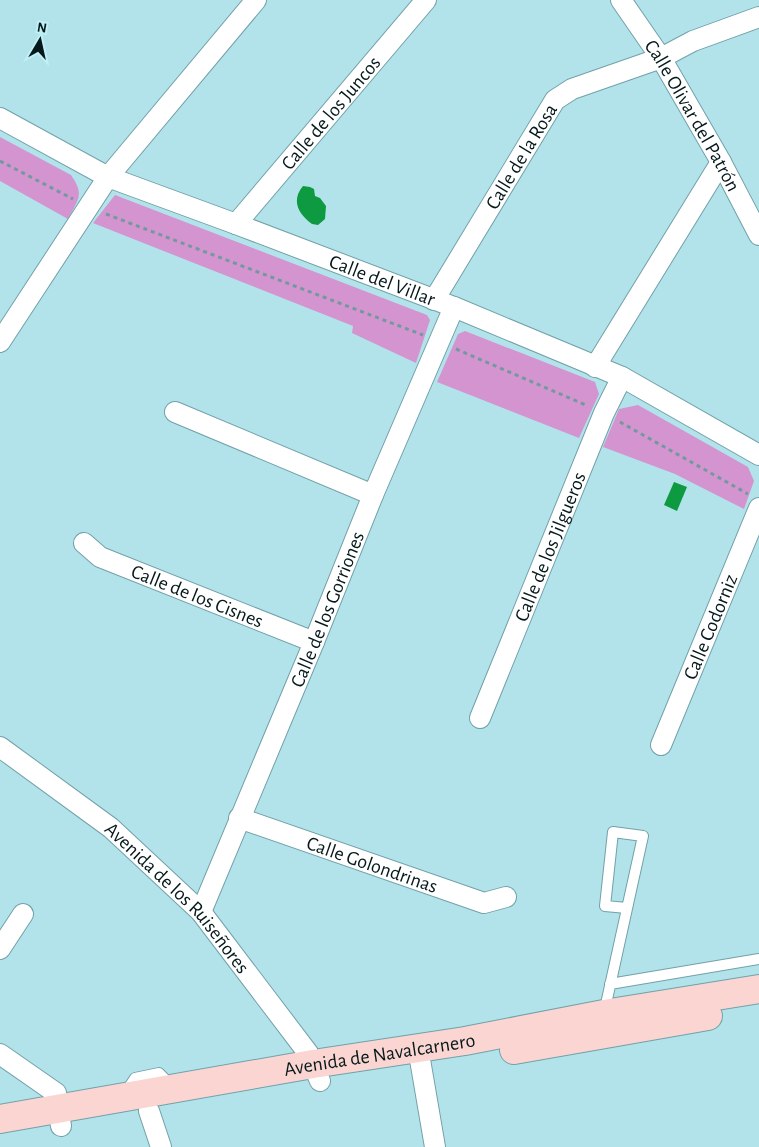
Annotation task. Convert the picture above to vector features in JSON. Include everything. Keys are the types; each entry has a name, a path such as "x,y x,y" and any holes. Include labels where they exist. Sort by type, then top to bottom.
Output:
{"street":[{"path":"0,342 108,177 256,0"},
{"name":"Calle de los Juncos","path":"236,224 426,0"},
{"name":"Calle Olivar del Patrón","path":"621,0 662,58 721,162 759,235"},
{"name":"Calle de la Rosa","path":"434,300 555,100 572,89 662,58 693,42 759,17"},
{"name":"Calle del Villar","path":"0,118 108,177 454,307 622,377 759,455"},
{"path":"595,367 721,162"},
{"name":"Calle de los Gorriones","path":"201,912 314,642 373,495 454,307"},
{"name":"Calle de los Jilgueros","path":"480,718 604,413 622,377"},
{"path":"176,412 373,495"},
{"name":"Calle Codorniz","path":"660,745 755,502"},
{"name":"Calle de los Cisnes","path":"84,543 100,557 314,642"},
{"name":"Avenida de los Ruiseñores","path":"0,747 112,828 201,912 308,1053 316,1072"},
{"name":"Calle Golondrinas","path":"239,818 484,903 506,897"},
{"path":"0,949 23,914"},
{"name":"Avenida de Navalcarnero","path":"419,1057 465,1041 604,1014 759,989"},
{"name":"Avenida de Navalcarnero","path":"0,1136 123,1097 174,1088 316,1072 759,1007"},
{"path":"0,1054 56,1093 59,1117"},
{"path":"419,1057 434,1147"},
{"name":"Avenida de Navalcarnero","path":"0,1119 59,1117 149,1110 316,1072"},
{"path":"149,1110 161,1147"}],"lane":[{"path":"604,1014 610,984 627,908 642,836 613,832 605,906 627,908"},
{"path":"610,984 759,959"}],"path":[{"path":"0,161 89,207 440,342 604,413 755,502"}],"shaded area":[{"path":"0,137 71,175 79,192 77,202 68,219 0,181"},
{"path":"303,186 314,189 315,196 320,198 326,206 325,219 318,225 312,224 307,220 298,206 297,196"},
{"path":"115,195 427,315 430,320 416,363 352,333 353,326 93,223"},
{"path":"465,331 595,382 599,394 579,438 437,382 458,334"},
{"path":"638,405 748,467 754,481 744,509 675,474 603,447 619,409"},
{"path":"674,482 687,487 677,511 664,505"}]}
